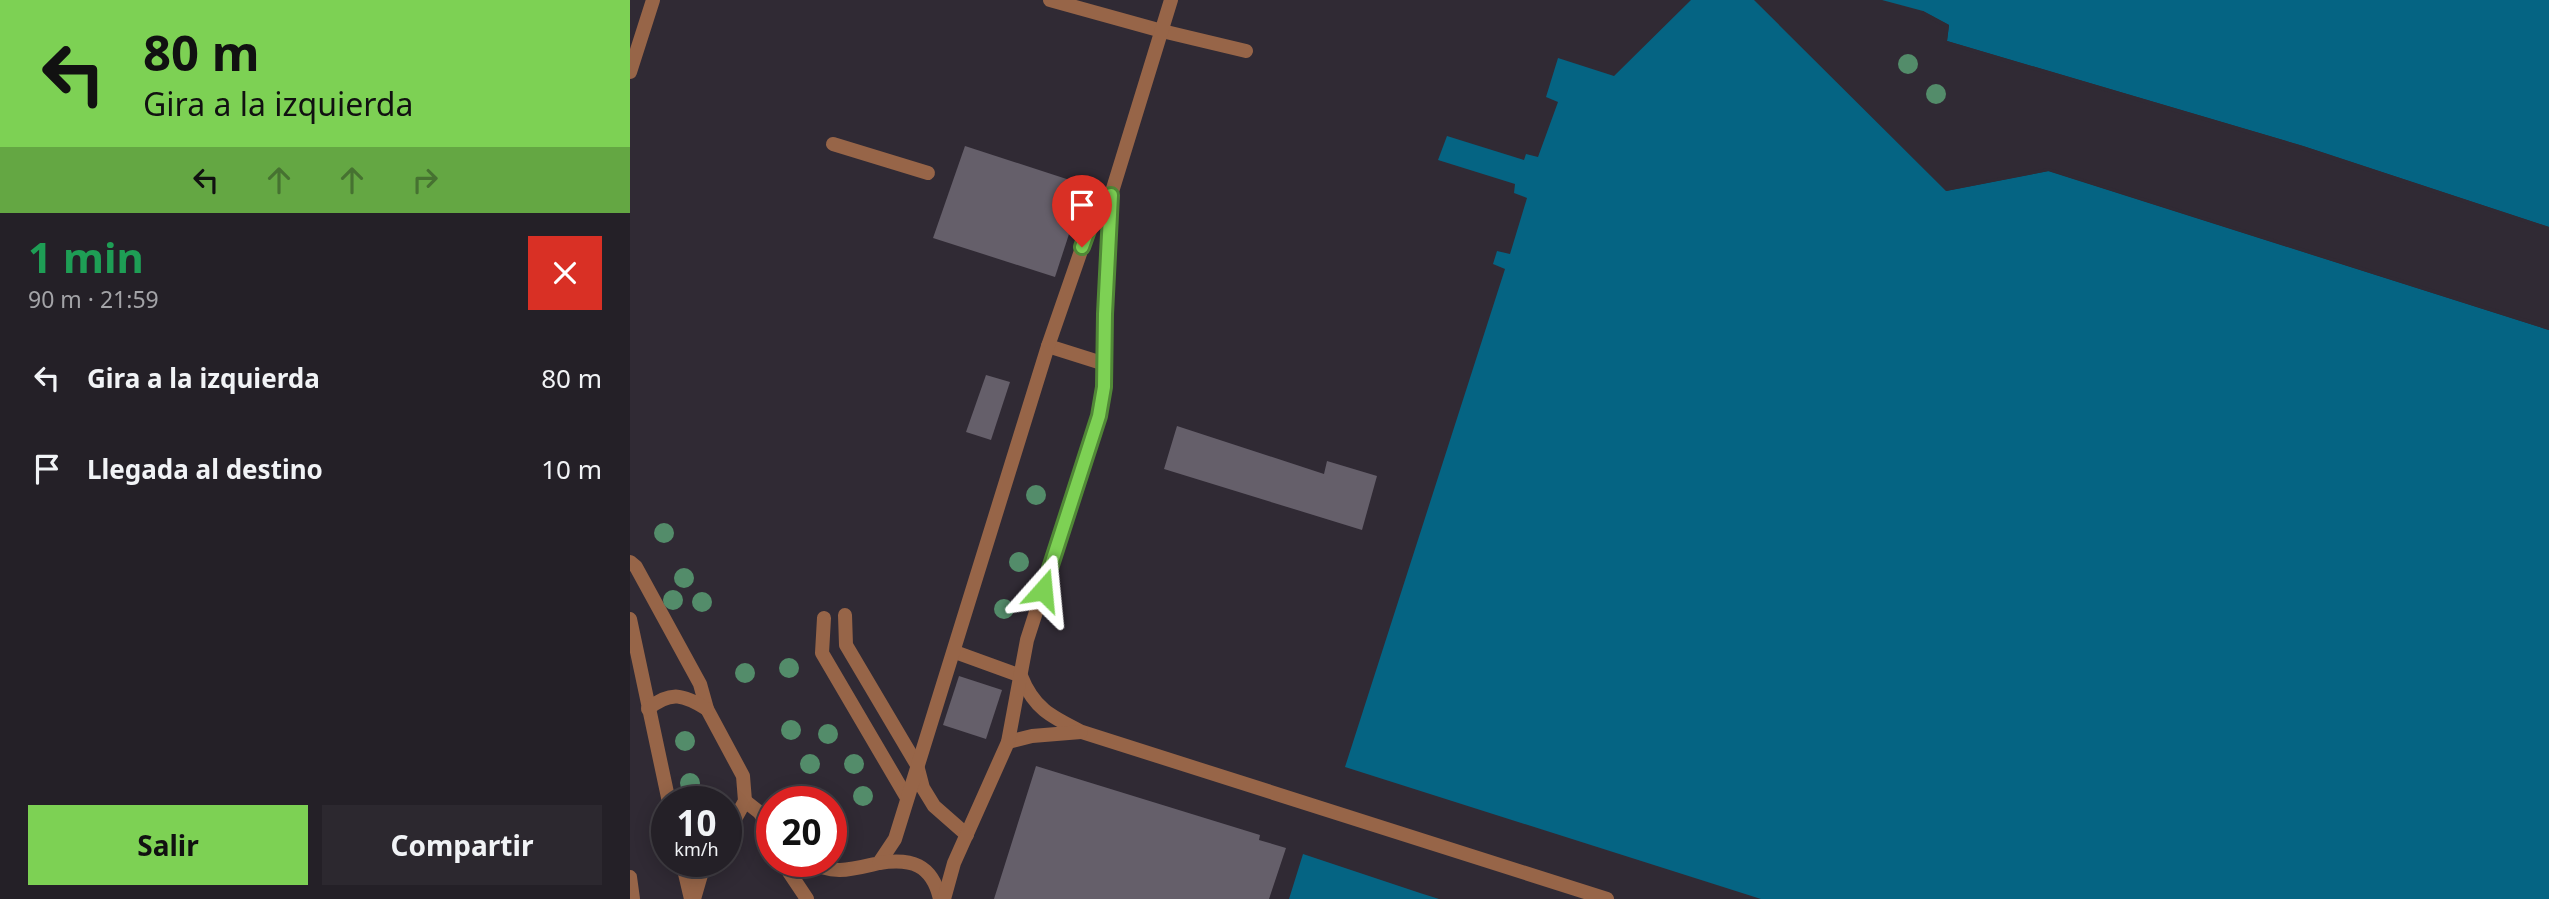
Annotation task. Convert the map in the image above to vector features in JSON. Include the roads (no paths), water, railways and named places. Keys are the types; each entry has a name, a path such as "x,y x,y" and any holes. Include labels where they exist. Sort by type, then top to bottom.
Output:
{"street":[{"path":"630,72 653,0"},
{"path":"1050,0 1246,51"},
{"path":"942,899 954,863 1008,742 1027,640 1099,416 1104,387 1111,195 1171,0"},
{"path":"833,144 928,173"},
{"path":"879,863 895,839 1048,346 1091,222 1111,195"},
{"path":"1048,346 1105,364"},
{"path":"630,562 636,568 700,684 707,709 743,776 745,801 742,806"},
{"path":"845,615 846,645 917,765 923,788 934,806 967,835"},
{"path":"824,618 822,653 907,798"},
{"path":"630,619 665,786"},
{"path":"955,652 1021,676 1027,691 1040,708 1082,732 1607,899"},
{"path":"648,709 657,701 672,696 688,697 707,709"},
{"path":"1008,742 1032,736 1082,732"},
{"path":"745,801 756,810"},
{"path":"847,870 900,860 913,863 928,872 942,899"},
{"path":"630,877 633,899"},
{"path":"687,877 693,899"},
{"path":"693,899 700,877"},
{"path":"792,877 807,899"}],"water":[{"path":"1691,0 1754,0 1946,191 2048,171 2549,330 2549,899 1761,899 1345,767 1505,269 1493,264 1497,251 1510,254 1527,198 1514,193 1515,184 1438,160 1447,136 1524,160 1526,154 1538,157 1558,102 1546,97 1558,58 1614,76"},
{"path":"1882,0 2549,0 2549,227 2303,146 1947,41 1949,25 1923,11"},
{"path":"1303,854 1420,893 1439,899 1289,899"}]}
